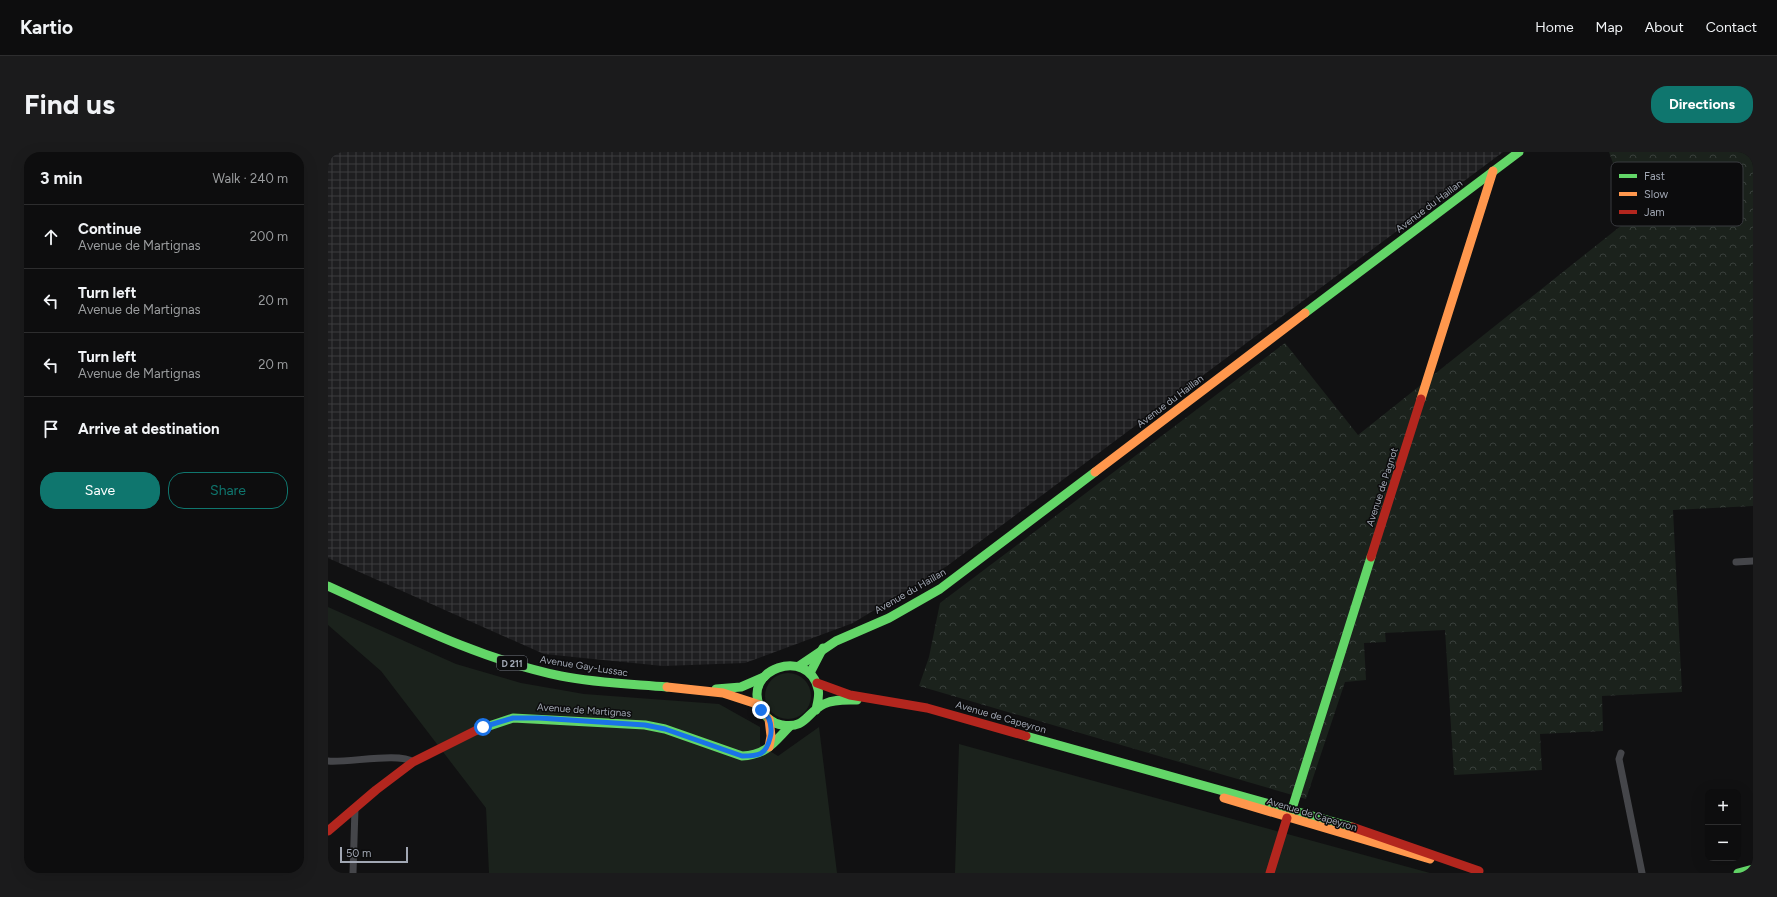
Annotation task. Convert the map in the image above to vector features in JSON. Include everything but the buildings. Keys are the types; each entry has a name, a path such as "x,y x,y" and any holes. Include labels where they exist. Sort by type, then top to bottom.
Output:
{"street":[{"name":"Avenue du Haillan","path":"799,666 823,648 889,618 940,589 1519,152"},
{"name":"Avenue de Pagnot","path":"1292,809 1493,171"},
{"path":"1736,562 1753,561"},
{"name":"Avenue Gay-Lussac","path":"328,586 468,650 549,673 625,684 710,690 742,697 760,705"},
{"path":"810,673 823,648"},
{"path":"769,719 782,725 790,726 802,723 810,718 816,710 820,700 820,690 810,673 799,666 780,665 772,669 764,677 758,692 760,705 769,719 771,736 769,747"},
{"name":"Avenue Gay-Lussac","path":"710,690 722,687 741,687 764,677"},
{"name":"Avenue de Capeyron","path":"817,683 850,695 933,709 1141,769 1292,809 1408,845 1483,872"},
{"name":"Avenue de Capeyron","path":"816,710 832,702 877,700"},
{"name":"Avenue de Martignas","path":"328,831 413,762 483,727 513,718 539,718 645,725 665,729 742,756 752,756 763,753 790,726"},
{"path":"1621,753 1619,759 1642,873"},
{"path":"328,761 352,762 398,757 409,759 413,762"},
{"name":"Avenue de Capeyron","path":"1141,769 1179,784 1287,818 1405,853 1483,872"},
{"path":"353,873 355,808"},
{"path":"1270,873 1287,818"},
{"path":"1738,873 1753,869"}],"shaded area":[{"path":"328,152 1503,152 947,566 853,623 745,663 663,666 544,654 328,558"}],"green space":[{"path":"1609,152 1753,152 1753,506 1673,510 1682,692 1602,696 1603,731 1540,734 1542,770 1454,775 1445,630 1385,633 1386,642 1364,643 1366,680 1345,682 1306,799 919,686 929,657 940,603 1285,343 1358,435 1621,226 1743,226 1743,162 1613,162"},
{"path":"328,607 456,664 521,683 584,694 719,704 760,727 760,745 778,756 819,727 837,873 489,873 486,808 381,671 328,625"},
{"path":"788,673 801,677 807,683 811,696 807,709 801,715 788,719 775,715 769,709 765,696 769,683 775,677"},
{"path":"959,744 1430,873 955,873"}],"traffic: fast":[{"path":"1305,313 1519,152"},
{"path":"799,666 836,641 889,618 940,589 1095,472"},
{"path":"1292,809 1371,557"},
{"path":"328,586 413,625 471,649 531,669 587,680 667,687"},
{"path":"810,673 823,648"},
{"path":"816,710 816,708 819,697 819,691 812,676 802,668 790,666 778,668 767,674 760,683 757,695 761,709 770,720 782,725 796,725 828,702 857,700"},
{"path":"716,689 741,687 764,677"},
{"path":"477,730 513,718 645,725 665,729 742,756 758,753 769,747 790,726"},
{"path":"1026,736 1352,827"},
{"path":"1738,873 1753,869"}],"traffic: slow":[{"path":"1421,399 1493,171"},
{"path":"1095,472 1305,313"},
{"path":"667,687 723,693 760,705"},
{"path":"769,719 771,736 769,747"},
{"path":"1224,798 1430,859"}],"traffic: jam":[{"path":"1371,557 1421,399"},
{"path":"817,683 850,695 927,708 1026,736"},
{"path":"328,831 376,790 413,762 477,730"},
{"path":"1270,873 1287,818"},
{"path":"1352,827 1479,871"}],"route":[{"path":"483,727 513,718 539,718 645,725 665,729 742,756 752,756 763,753 769,747 771,736 769,719 761,710"}]}
